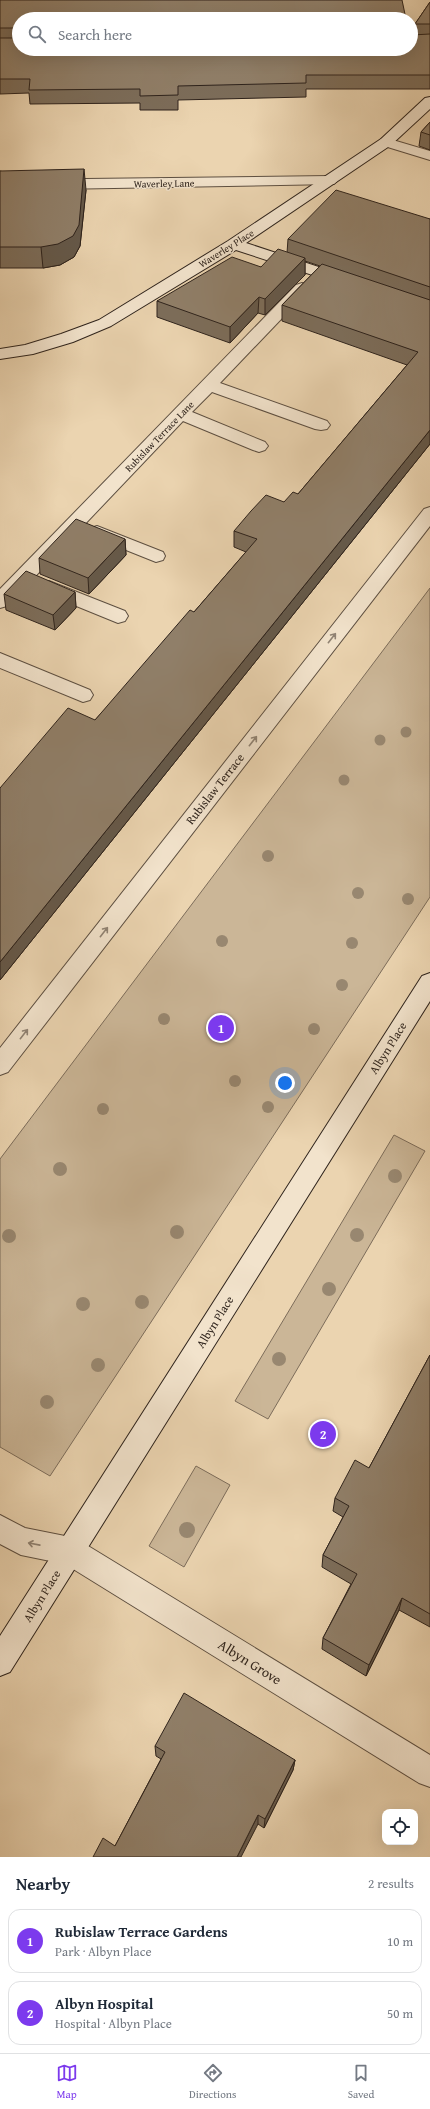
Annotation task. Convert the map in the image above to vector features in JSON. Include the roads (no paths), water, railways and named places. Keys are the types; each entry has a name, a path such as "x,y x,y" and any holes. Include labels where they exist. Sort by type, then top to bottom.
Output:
{"street":[{"name":"Waverley Place","path":"0,354 27,350 67,338 105,323 234,244 329,181 386,142 430,101"},
{"path":"386,142 430,156"},
{"name":"Waverley Lane","path":"0,185 329,181"},
{"path":"234,244 355,284"},
{"name":"Rubislaw Terrace Lane","path":"0,601 318,272"},
{"path":"209,385 321,425"},
{"path":"181,414 259,446"},
{"name":"Rubislaw Terrace","path":"0,1065 430,513"},
{"path":"75,523 156,556"},
{"path":"24,576 118,616"},
{"path":"0,660 83,695"},
{"name":"Albyn Place","path":"0,1662 430,982"},
{"path":"0,1529 21,1541 70,1551"},
{"name":"Albyn Grove","path":"70,1551 430,1772"}],"place":[{"name":"Rubislaw Terrace Gardens","path":"221,1028"},
{"name":"Albyn Hospital","path":"323,1434"}]}
